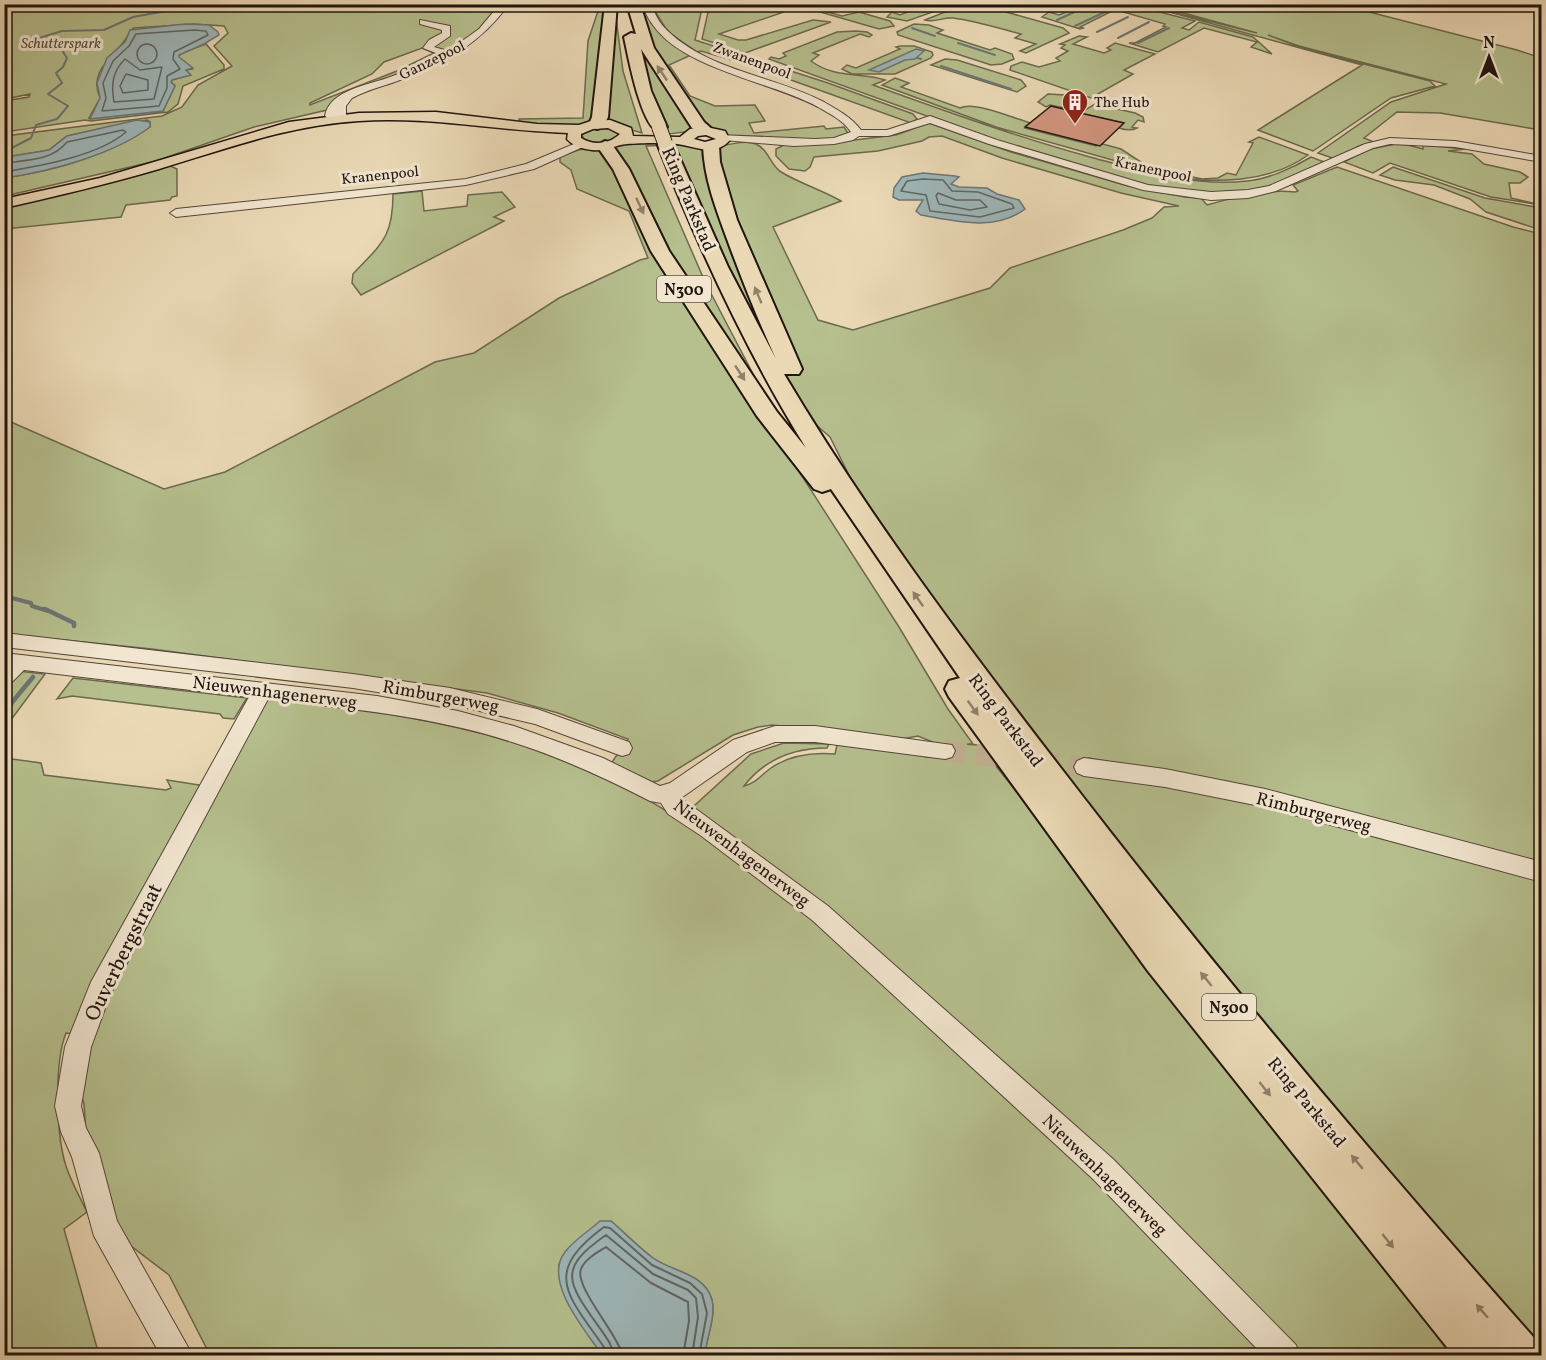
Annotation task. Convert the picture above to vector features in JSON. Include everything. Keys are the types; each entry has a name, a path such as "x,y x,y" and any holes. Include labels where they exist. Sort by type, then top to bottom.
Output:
{"highway":[{"path":"597,124 600,117 611,4"},
{"name":"Ring Parkstad","path":"619,4 626,62 718,298 752,364 831,483 951,648 1125,877 1264,1051 1520,1356"},
{"name":"Ring Parkstad","path":"628,4 630,34 638,72 656,135"},
{"name":"N300","path":"633,4 647,48 661,72 698,124 715,139 712,161 736,239 784,355 818,424 831,483"},
{"name":"N300","path":"619,139 621,169 660,252 768,416 831,483"},
{"name":"Ring Parkstad","path":"831,483 894,596 1089,865 1160,959 1482,1356"}],"main road":[{"path":"4,204 87,185 266,131 336,116 451,118 537,128 578,136 619,139 715,139"},
{"path":"578,136 597,124 614,125 619,139"}],"street":[{"name":"Ganzepool","path":"336,116 347,97 450,54 484,31 505,4"},
{"name":"Zwanenpool","path":"646,4 659,27 684,47 715,63 809,98 838,115 857,133"},
{"path":"423,22 447,28 447,34 432,42 428,48 450,54"},
{"name":"Kranenpool","path":"715,139 834,141 851,139 857,133 888,132 930,119 993,142 1147,188 1211,196 1248,194 1272,189 1361,149 1390,141 1455,144 1542,159"},
{"name":"Kranenpool","path":"176,213 466,182 530,167 578,136"},
{"name":"Rimburgerweg","path":"4,640 352,681 450,696 537,717 622,748"},
{"path":"4,678 12,661"},
{"name":"Nieuwenhagenerweg","path":"12,661 406,708 481,724 547,745 596,764 652,793 667,795 676,807 708,828 820,913 1103,1169 1285,1356"},
{"name":"Ouverbergstraat","path":"178,1356 104,1226 85,1153 74,1132 68,1106 78,1047 100,990 263,690"},
{"path":"667,795 693,780 740,746 775,734 815,734 945,751"},
{"name":"Rimburgerweg","path":"1084,767 1166,778 1265,798 1542,872"}],"green space":[{"name":"Schutterspark","path":"4,5 502,5 479,31 439,57 330,105 327,110 254,127 156,161 5,196 5,178 43,171 99,154 150,127 150,122 147,120 67,136 49,150 5,158 5,136 162,116 182,107 198,85 232,66 214,46 228,33 224,26 194,24 134,28 101,69 97,87 100,98 89,118 163,111 175,86 172,80 185,76 186,70 192,69 178,57 183,52 206,44 224,65 224,69 183,86 178,104 168,112 85,120 5,132 5,101 29,97 30,94 5,99","holes":["422,48 434,53 397,71 310,105 372,74 384,62"]},
{"path":"651,5 700,11 695,40 828,83 913,114 917,119 911,123 749,65 701,51 697,52 668,32"},
{"path":"796,5 804,5 842,16 859,12 890,21 894,26 879,29"},
{"path":"925,5 967,5 941,9 907,21 887,17 892,12 900,15"},
{"path":"981,5 1063,28 1069,33 1026,53 1020,51 1036,44 1015,38 1021,34 953,18 925,20 945,12"},
{"path":"1083,5 1132,5 1195,21 1182,28 1189,30 1199,22 1253,37 1272,54 1251,47 1257,42 1204,28 1158,52 1129,43 1135,43 1166,27 1163,26 1165,24 1120,11 1112,11 1080,29 1042,17 1049,12 1059,15"},
{"path":"1144,5 1257,33 1154,5 1342,5 1517,50 1541,58 1541,130 1440,113 1397,112 1364,138 1374,142 1359,146 1335,159 1318,153 1391,102 1446,84 1299,46 1268,35 1302,48 1430,81 1435,86 1391,98 1313,151 1258,130 1362,65"},
{"path":"599,8 608,8 597,121 580,126 521,124 519,119 583,118 588,41"},
{"path":"721,9 785,10 719,34 746,40 813,20 831,22 745,53 702,39 708,12"},
{"path":"615,10 623,71 642,133 603,122"},
{"path":"646,12 691,55 669,65 690,96 715,106 755,105 765,121 749,123 754,133 824,126 826,129 844,127 848,133 845,136 827,140 729,136 705,128 659,64 638,13"},
{"path":"914,24 929,25 943,30 937,33 990,50 995,48 1012,54 1014,59 1002,64 991,65 898,35 897,32"},
{"path":"856,31 872,35 869,37 860,34 813,53 819,55 811,61 820,67 839,73 885,80 873,85 1008,132 1129,168 1187,180 1227,182 1263,178 1311,157 1327,163 1277,184 1248,191 1195,193 1142,184 996,141 769,59 771,57 779,59 786,56 783,53 837,32"},
{"path":"1079,36 1087,37 1073,44 1104,53 1111,50 1107,48 1115,43 1155,54 1124,70 1133,74 1091,98 1010,70 1011,66 1022,62 1039,67 1060,61 1056,58 1068,51 1061,48 1065,45 1060,44"},
{"path":"642,42 699,130 669,134 645,80 638,45"},
{"path":"914,46 932,52 933,55 895,74 852,74 842,69 847,65 856,68 900,49 896,47"},
{"path":"945,59 957,60 1021,80 1026,86 1017,92 931,65"},
{"path":"895,78 909,83 901,87 960,108 966,106 994,111 1030,123 1025,128 1096,146 1099,143 1121,149 1150,168 1202,179 1218,178 1227,173 1236,175 1253,143 1249,142 1259,137 1308,155 1277,171 1241,179 1204,180 1169,176 996,127 882,85"},
{"path":"1048,94 1065,95 1085,101 1069,109 1050,105 1046,107 1038,102"},
{"path":"1095,104 1135,113 1143,117 1144,122 1138,120 1132,127 1137,128 1126,130 1119,128 1123,123 1080,113"},
{"path":"929,123 1011,152 1128,186 1201,198 1207,205 1261,193 1295,192 1298,191 1293,185 1337,167 1513,227 1541,234 1541,866 1278,794 1157,768 1155,770 1089,758 1080,760 1118,779 1262,803 1541,879 1541,1355 1234,998 934,605 920,579 852,481 830,437 815,424 810,425 725,268 673,145 646,146 706,284 775,416 764,417 899,627 948,709 973,744 960,744 979,745 1470,1355 705,1355 713,1314 712,1300 708,1291 687,1274 653,1258 611,1221 559,1264 559,1277 567,1301 602,1355 210,1355 169,1275 114,1233 87,1150 84,1104 76,1078 83,1035 66,1033 58,1080 60,1136 68,1172 87,1212 64,1229 99,1355 5,1355 5,758 41,763 44,775 166,790 171,788 167,780 218,788 265,697 431,722 485,734 538,750 589,770 639,795 687,825 694,806 751,754 784,743 829,744 827,748 803,750 781,757 761,769 744,786 755,781 771,768 794,757 810,754 835,754 837,745 896,748 926,757 943,757 940,745 918,736 896,740 772,725 733,735 658,781 650,782 610,765 628,739 558,713 487,693 152,649 5,634 4,419 164,489 225,472 435,362 474,353 559,298 648,258 629,211 577,189 571,170 560,162 560,157 599,145 618,142 658,142 718,147 752,143 764,150 774,166 781,172 841,201 773,227 818,320 853,330 990,288 1010,268 1123,230 1152,218 1164,207 1179,206 1121,193 1002,158 942,136 929,137 922,141 878,151 814,157 810,167 805,171 789,169 776,156 776,149 784,145 830,143 896,135"},
{"path":"610,128 618,132 618,136 601,142 584,139 582,135 585,131"},
{"path":"1400,143 1423,149 1423,145 1466,149 1448,151 1472,154 1484,164 1520,172 1528,177 1520,183 1509,183 1511,198 1541,205 1491,197 1390,163 1373,173 1344,162 1366,150"},
{"path":"166,164 177,169 177,196 170,200 126,205 121,217 5,229 5,206"},
{"path":"1393,167 1485,198 1541,208 1541,230 1486,212 1470,199 1434,185 1395,180 1380,175"},
{"path":"422,191 424,211 467,206 468,195 502,192 515,207 494,217 504,221 361,295 352,283 353,274 378,247 388,231 393,194"},
{"path":"17,671 45,674 5,728 5,682"},
{"path":"73,678 247,698 234,719 223,718 220,714 72,696 57,699"}],"water":[{"path":"185,24 209,25 219,35 179,55 193,68 186,70 191,75 172,80 175,86 163,111 90,119 100,98 97,83 107,58 125,42 130,30"},
{"path":"916,49 924,51 915,59 905,60 879,72 869,70"},
{"path":"137,120 150,122 150,127 100,154 61,166 5,178 6,157 49,150 67,136"},
{"path":"923,173 959,177 951,184 959,187 987,188 997,194 1019,200 1025,209 1013,216 988,223 961,222 921,215 916,211 923,200 899,200 893,197 894,188 902,177"},
{"path":"600,1221 611,1221 653,1258 687,1274 708,1291 712,1300 713,1314 705,1355 602,1355 577,1320 562,1291 559,1277 559,1264 565,1252"}],"building":[{"name":"The Hub","path":"1051,106 1124,123 1100,146 1025,127"}],"waterway":[{"path":"4,152 31,138 36,125 57,119 68,106 48,94 62,83 56,73 63,67 67,58 63,52 68,44 39,38 62,31 104,30 133,17 193,4"},
{"path":"184,10 211,4"},
{"path":"1057,20 1092,4"},
{"path":"1075,26 1107,11"},
{"path":"1097,32 1128,17"},
{"path":"1118,38 1149,22"},
{"path":"912,28 935,36"},
{"path":"1138,43 1169,28"},
{"path":"958,43 995,55"},
{"path":"917,58 921,59"},
{"path":"941,66 1011,89"},
{"path":"4,596 31,603 32,606 48,611"},
{"path":"45,609 74,623 74,626"},
{"path":"4,712 33,677"}],"tunnel":[{"path":"945,751 1084,767"}],"place":[{"name":"The Hub","path":"1075,125"}]}
